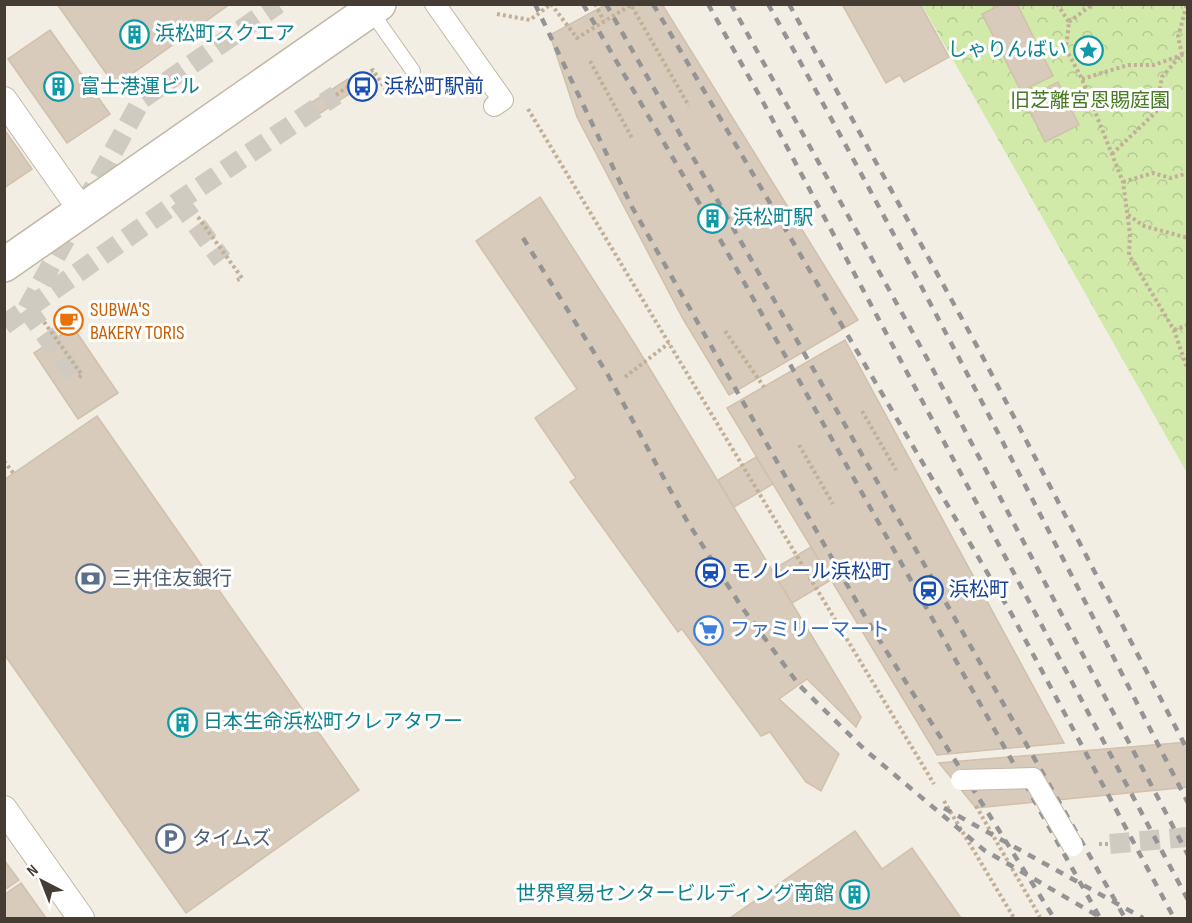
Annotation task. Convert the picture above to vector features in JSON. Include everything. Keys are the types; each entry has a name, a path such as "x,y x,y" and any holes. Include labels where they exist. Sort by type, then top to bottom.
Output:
{"street":[{"path":"435,4 503,100 494,106"},
{"path":"4,265 374,8"},
{"path":"4,100 82,211"},
{"path":"961,780 1033,778 1073,846"},
{"path":"4,809 81,918"}],"lane":[{"path":"374,8 413,71"}],"path":[{"path":"497,14 530,20 551,4 577,38 631,5 689,106"},
{"path":"595,4 604,21"},
{"path":"1057,4 1069,22 1066,49 1082,79 1123,182 1128,215 1128,255 1174,330 1187,369"},
{"path":"1069,22 1093,4"},
{"path":"1185,54 1178,37 1187,4"},
{"path":"1082,79 1128,65 1154,65 1185,54"},
{"path":"1112,154 1156,112 1162,77 1185,54"},
{"path":"590,61 632,138"},
{"path":"336,95 373,70 386,90"},
{"path":"527,107 934,786"},
{"path":"1123,182 1153,173 1171,178 1188,172"},
{"path":"1128,215 1144,226 1188,238"},
{"path":"198,217 242,278 237,280"},
{"path":"44,322 82,375 77,379"},
{"path":"1174,330 1188,325"},
{"path":"725,331 764,387"},
{"path":"625,377 669,343"},
{"path":"862,411 896,470"},
{"path":"799,445 832,504"},
{"path":"4,461 14,474"},
{"path":"961,780 1040,917"},
{"path":"941,796 1014,918"}],"green space":[{"name":"旧芝離宮恩賜庭園","path":"922,5 1187,5 1187,473"}],"building":[{"name":"浜松町スクエア","path":"57,4 230,4 115,86"},
{"name":"浜松町駅","path":"607,4 662,4 858,320 729,395 683,319 577,117 550,35"},
{"path":"842,4 920,4 949,57 904,82 900,75 886,83"},
{"path":"1002,4 1017,4 1053,76 1021,91 982,14"},
{"name":"富士港運ビル","path":"50,30 110,114 67,143 8,59"},
{"path":"348,79 355,90 313,118 306,106"},
{"path":"1058,82 1079,125 1045,142 1024,99"},
{"path":"4,129 32,169 4,188"},
{"name":"モノレール浜松町","path":"540,197 636,346 861,717 856,727 807,679 779,699 839,754 821,791 806,782 770,732 761,736 682,629 678,632 570,482 576,478 535,418 577,389 476,241"},
{"path":"73,327 118,393 78,419 34,353"},
{"path":"845,340 1064,743 937,755 727,408"},
{"name":"日本生命浜松町クレアタワー","path":"97,416 359,790 186,913 4,654 4,480"},
{"path":"756,457 773,484 734,507 718,480"},
{"path":"811,547 831,580 792,603 772,570"},
{"path":"1188,742 1188,787 976,808 939,763"},
{"name":"世界貿易センタービルディング南館","path":"855,831 882,869 912,848 961,918 730,918"},
{"path":"4,860 19,880 4,890"},
{"path":"21,883 46,918 4,918 4,895"}],"tunnel":[{"path":"27,309 142,99 278,4"},
{"path":"4,325 179,201 336,95"},
{"path":"179,201 222,260"},
{"path":"27,309 77,379"},
{"path":"1110,844 1188,837"}],"railway":[{"path":"535,4 632,207 870,625 1054,918"},
{"path":"583,4 712,225 1100,918"},
{"path":"606,4 1125,918"},
{"path":"653,4 1011,613 1174,918"},
{"path":"708,4 763,102 1188,900"},
{"path":"731,4 929,362 1188,855"},
{"path":"768,4 929,302 1188,803"},
{"path":"789,4 978,348 1188,751"},
{"path":"523,238 608,375 687,521 741,606 799,685 864,749 984,850 1098,916"},
{"path":"944,808 1143,918"}],"place":[{"name":"浜松町スクエア","path":"134,34"},
{"name":"しゃりんばい","path":"1088,50"},
{"name":"富士港運ビル","path":"59,87"},
{"name":"浜松町駅前","path":"363,87"},
{"name":"浜松町駅","path":"712,218"},
{"name":"SUBWA'S BAKERY TORIS","path":"69,321"},
{"name":"モノレール浜松町","path":"710,572"},
{"name":"三井住友銀行","path":"91,579"},
{"name":"浜松町","path":"928,590"},
{"name":"ファミリーマート","path":"709,630"},
{"name":"日本生命浜松町クレアタワー","path":"182,722"},
{"name":"タイムズ","path":"171,839"},
{"name":"世界貿易センタービルディング南館","path":"855,894"}]}
